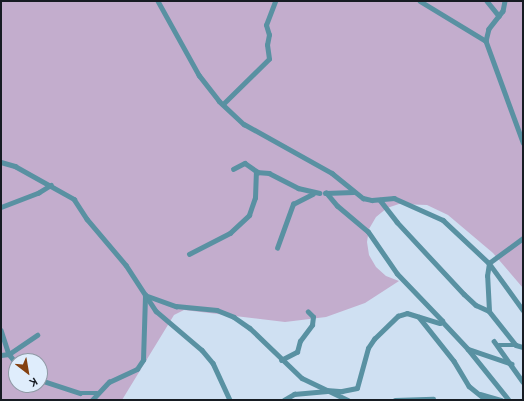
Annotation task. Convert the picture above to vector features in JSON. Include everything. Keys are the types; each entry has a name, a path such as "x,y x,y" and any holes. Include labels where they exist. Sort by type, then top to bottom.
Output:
{"street":[{"path":"158,1 199,75 223,104 244,124 332,173 353,192 363,198 380,200 394,198 442,220 489,263 523,310"},
{"path":"223,104 269,59 267,45 269,35 266,26 275,1"},
{"path":"420,1 486,41"},
{"path":"487,1 499,16"},
{"path":"505,1 503,11 489,29 486,41 523,142"},
{"path":"1,162 51,185 74,199 87,219 126,265 156,311 202,350 213,363 230,400"},
{"path":"233,169 245,163 258,172 279,177 308,192 353,192"},
{"path":"189,254 230,234 249,215 257,185 255,174 258,172"},
{"path":"1,207 38,193 51,185"},
{"path":"277,248 293,204 306,196 319,193"},
{"path":"326,193 368,232 397,274 468,349 509,400"},
{"path":"380,200 397,222 464,294 476,305 489,311 516,345"},
{"path":"489,311 487,276 489,263 523,238"},
{"path":"145,295 176,306 217,310 234,317 250,328 281,360 302,378 348,400"},
{"path":"92,400 109,382 137,369 143,360 145,295"},
{"path":"281,360 297,352 300,341 312,325 313,317 308,312"},
{"path":"284,400 294,394 327,390 342,391 357,388 368,348 374,339 398,316 407,314 442,321"},
{"path":"419,317 475,393 486,400"},
{"path":"1,330 9,353"},
{"path":"10,353 37,335"},
{"path":"494,341 499,345 523,382"},
{"path":"499,345 516,345 523,347"},
{"path":"468,349 512,364"},
{"path":"48,383 80,393 97,393"},
{"path":"475,393 501,400"},
{"path":"395,400 433,399"}],"shaded area":[{"path":"1,1 523,1 523,288 493,253 448,215 427,205 399,204 387,208 376,217 369,229 367,242 369,255 376,267 386,276 399,281 365,303 326,317 285,322 184,310 174,315 122,400 1,400"}]}
